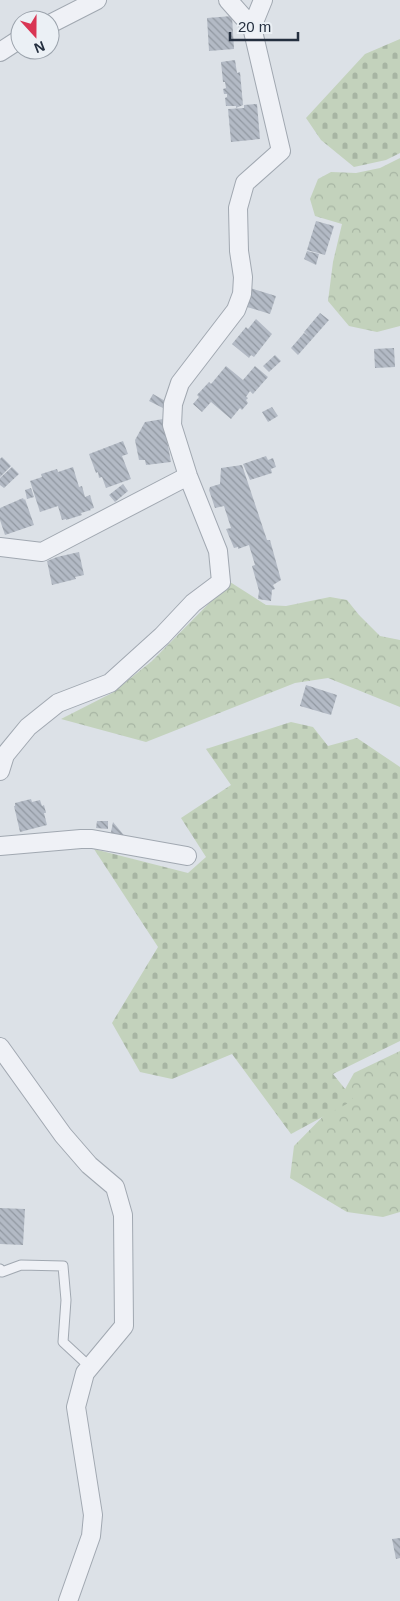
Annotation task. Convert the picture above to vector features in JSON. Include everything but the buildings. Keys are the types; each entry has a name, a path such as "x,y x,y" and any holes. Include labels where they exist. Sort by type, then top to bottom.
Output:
{"street":[{"path":"60,19 97,0"},
{"path":"0,771 5,755 28,726 58,703 110,683 162,636 193,603 221,582 218,551 188,476 172,426 172,404 180,383 236,310 242,294 243,277 238,208 245,183 281,151 252,27 228,0"},
{"path":"252,27 263,0"},
{"path":"0,547 42,552 188,476"},
{"path":"0,846 92,839 187,856"},
{"path":"0,1047 63,1135 89,1165 115,1187 123,1215 124,1326 85,1373 76,1407 93,1515 91,1536 68,1601"}],"lane":[{"path":"0,1269 2,1272 21,1265 63,1266 66,1300 63,1342 90,1367"}],"green space":[{"path":"400,39 400,153 386,160 354,167 321,140 306,118 365,54"},
{"path":"400,158 400,326 377,332 349,326 328,301 333,262 342,224 315,216 310,199 318,179 331,172 356,173 380,168"},
{"path":"230,582 266,605 286,606 330,597 347,600 380,636 400,640 400,707 328,678 295,683 146,742 61,719 112,693 152,661"},
{"path":"291,722 313,727 328,746 357,738 400,767 400,1041 333,1074 354,1100 291,1134 232,1054 172,1079 140,1072 112,1023 158,947 94,849 188,873 206,857 181,818 231,785 206,749"},
{"path":"400,1051 400,1212 383,1217 347,1212 290,1178 294,1146 339,1100 354,1073"}]}
